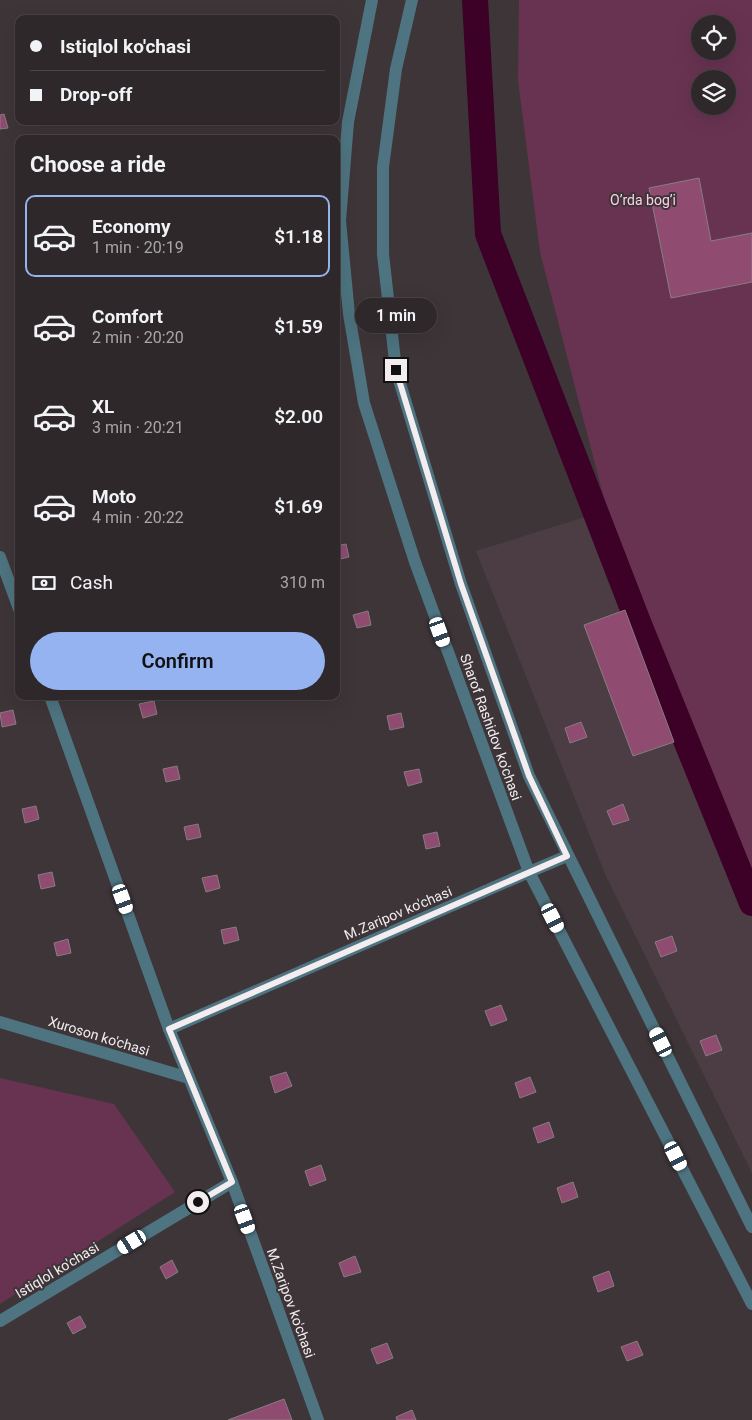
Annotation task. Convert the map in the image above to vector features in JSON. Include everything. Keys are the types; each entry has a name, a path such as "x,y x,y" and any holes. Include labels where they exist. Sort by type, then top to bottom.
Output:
{"street":[{"name":"Sharof Rashidov ko'chasi","path":"372,0 348,122 340,221 349,314 364,403 415,562 529,872 752,1304"},
{"path":"412,0 396,69 383,167 382,254 396,370 464,593 529,776 752,1227"},
{"path":"0,557 15,598"},
{"name":"M.Zaripov ko'chasi","path":"51,700 169,1029 232,1182 318,1420"},
{"name":"M.Zaripov ko'chasi","path":"169,1029 567,856"},
{"name":"Xuroson ko'chasi","path":"0,1022 189,1078"},
{"name":"Istiqlol ko'chasi","path":"0,1321 232,1182"}],"shaded area":[{"path":"595,514 622,568 693,746 752,886 752,1173 606,876 476,551"}],"green space":[{"name":"O’rda bog’i","path":"519,0 752,0 752,880 693,746 622,568 540,252 518,80"},
{"path":"0,1078 114,1104 175,1192 0,1304"}],"building":[{"path":"4,114 8,128 0,129 0,115"},
{"path":"699,178 711,241 752,233 752,282 671,298 649,188"},
{"path":"346,544 349,557 340,559 340,545"},
{"path":"625,610 674,742 633,756 584,625"},
{"path":"368,611 371,625 357,628 353,615"},
{"path":"154,701 157,714 143,718 139,704"},
{"path":"13,710 16,724 2,727 0,713"},
{"path":"401,713 404,727 390,730 387,716"},
{"path":"581,722 587,737 570,743 565,728"},
{"path":"177,766 180,779 166,782 163,769"},
{"path":"419,769 422,782 408,786 404,772"},
{"path":"623,804 629,820 613,825 607,811"},
{"path":"36,806 39,819 25,823 22,809"},
{"path":"198,824 201,837 187,840 184,827"},
{"path":"437,832 440,846 426,849 423,835"},
{"path":"52,872 55,886 41,889 38,875"},
{"path":"217,875 220,888 206,892 202,878"},
{"path":"236,927 239,940 224,944 221,930"},
{"path":"672,936 677,951 661,957 655,942"},
{"path":"68,939 71,953 57,956 54,943"},
{"path":"501,1005 507,1020 491,1026 485,1011"},
{"path":"716,1035 722,1050 706,1056 700,1041"},
{"path":"286,1072 292,1086 275,1093 270,1077"},
{"path":"530,1077 536,1092 520,1098 515,1083"},
{"path":"549,1122 554,1137 538,1143 533,1128"},
{"path":"321,1165 326,1180 310,1186 305,1171"},
{"path":"573,1182 578,1197 562,1203 557,1188"},
{"path":"355,1256 361,1272 344,1277 339,1263"},
{"path":"172,1260 178,1272 166,1279 160,1267"},
{"path":"609,1271 614,1286 598,1292 593,1277"},
{"path":"80,1316 86,1327 73,1334 67,1323"},
{"path":"637,1341 643,1355 627,1361 621,1347"},
{"path":"387,1343 393,1358 377,1364 371,1349"},
{"path":"284,1399 292,1420 228,1420"},
{"path":"412,1410 416,1420 397,1420 396,1417"}],"waterway":[{"path":"475,0 488,234 638,622 752,903"}],"route":[{"path":"198,1202 232,1182 169,1029 567,856 529,776 461,584 396,370"}]}
